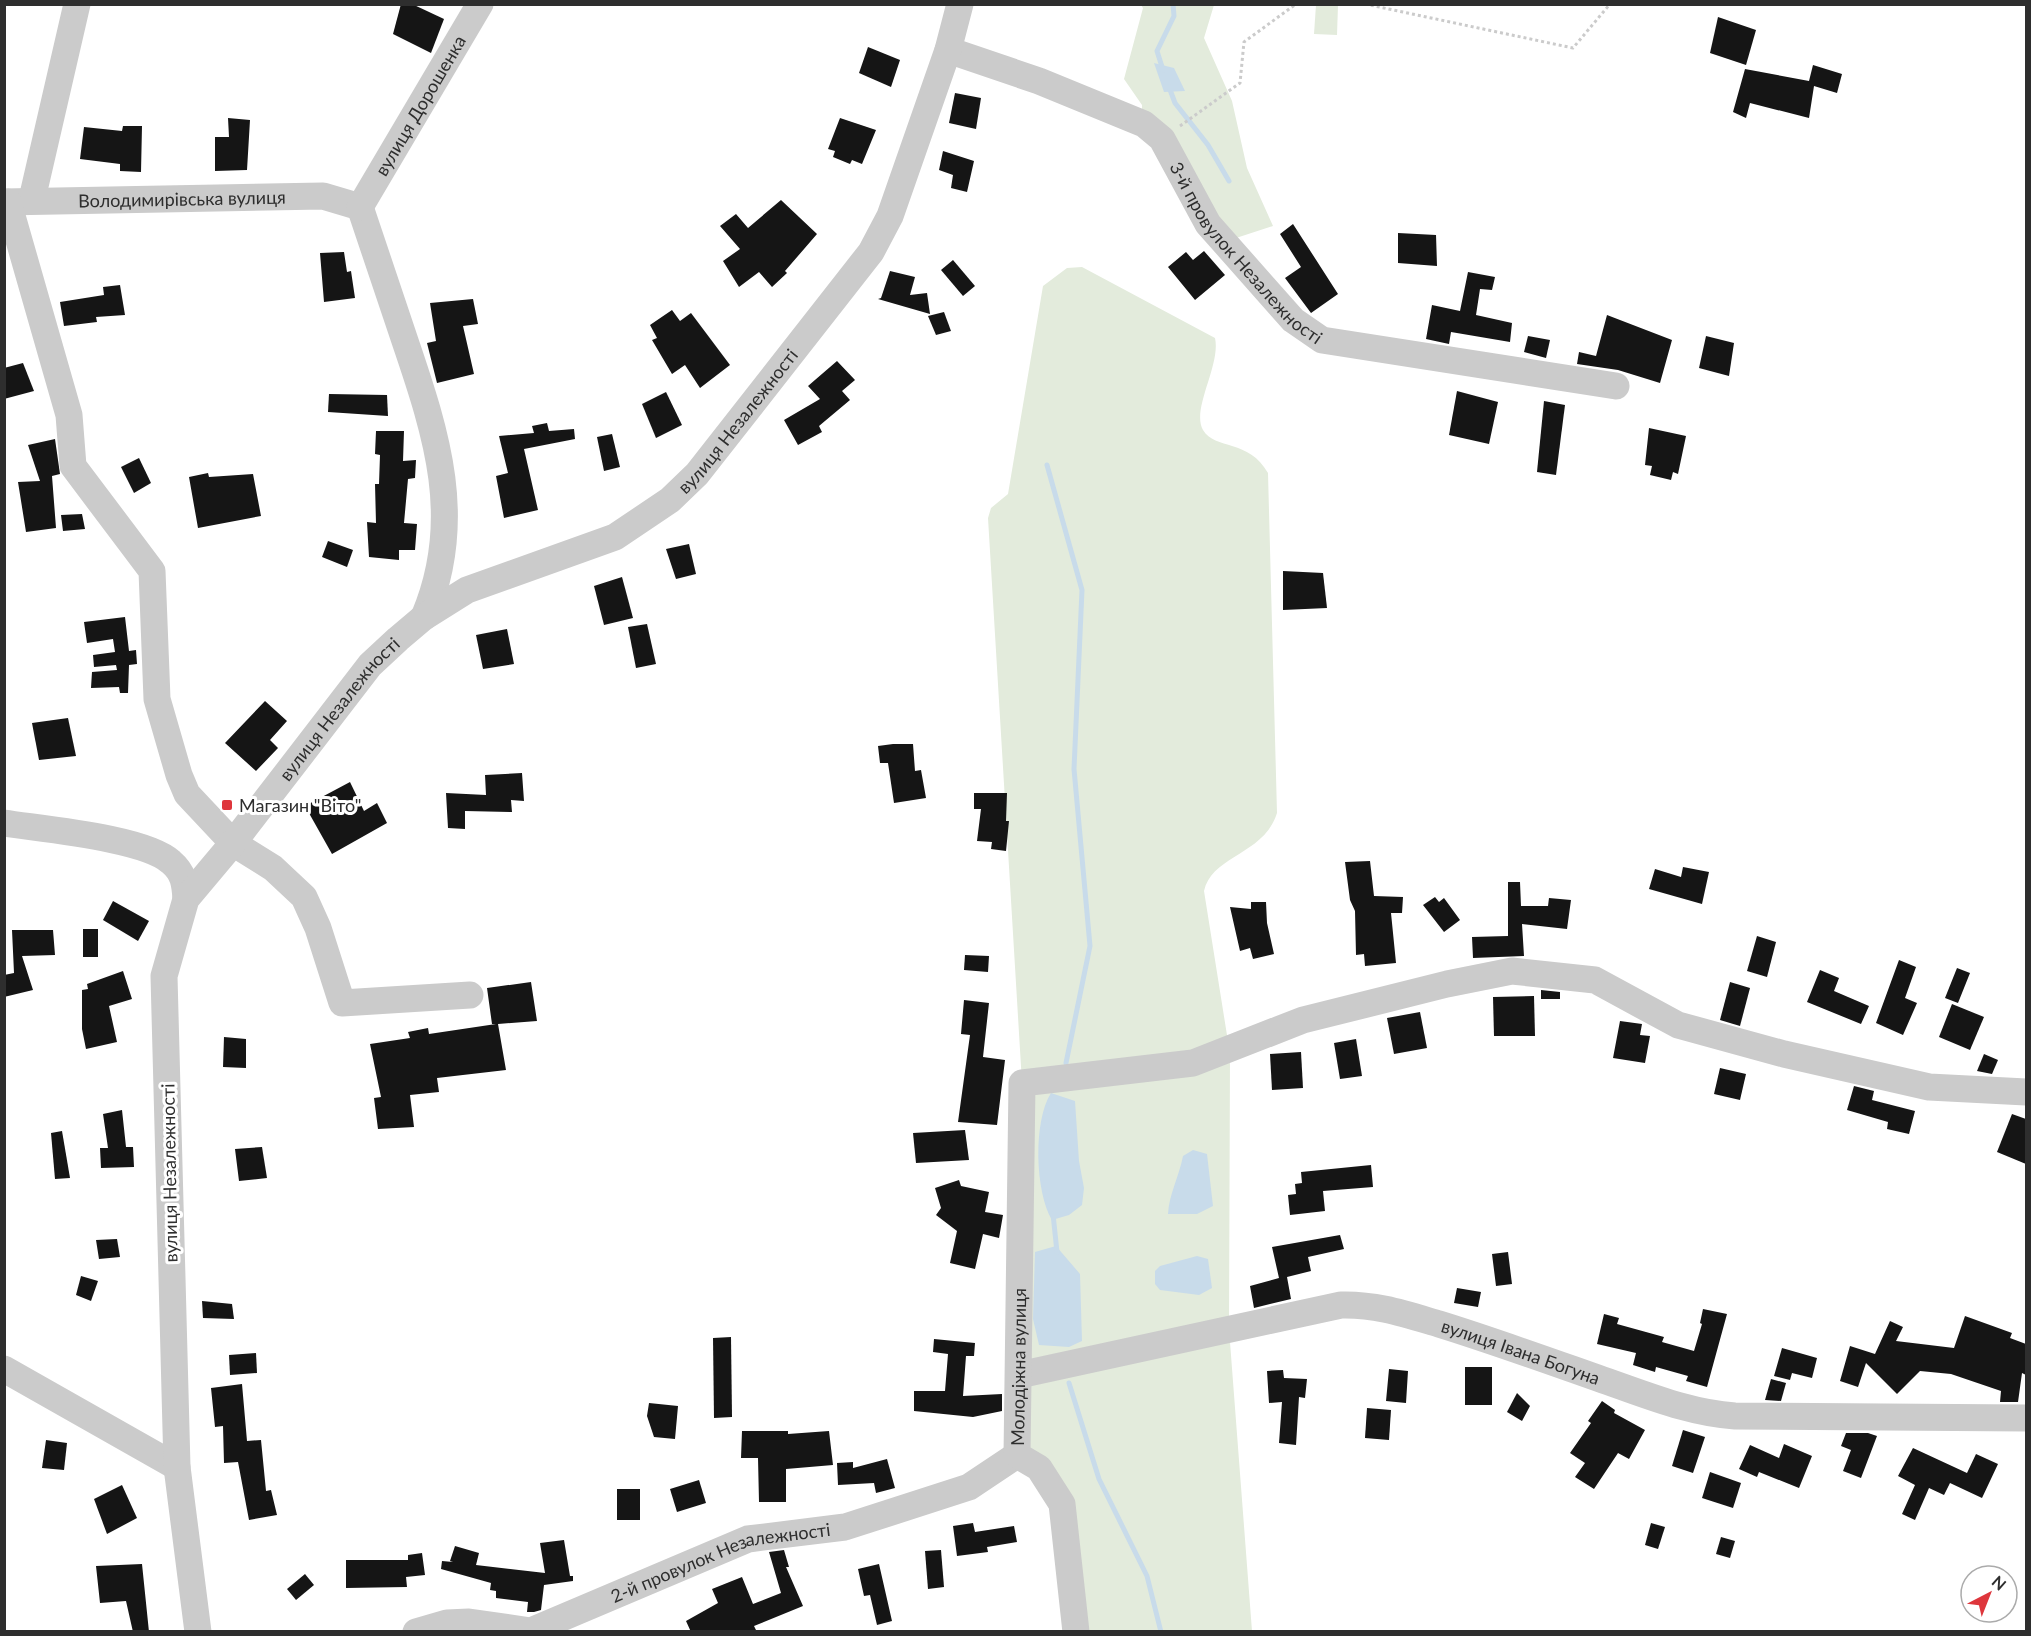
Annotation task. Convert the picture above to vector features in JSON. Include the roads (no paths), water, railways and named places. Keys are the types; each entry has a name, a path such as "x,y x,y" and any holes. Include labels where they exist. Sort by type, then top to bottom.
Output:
{"street":[{"path":"77,4 15,201 69,416 73,466 152,571 157,699 178,775 187,794 234,843 273,868 304,897 318,928 342,1003 470,995"},
{"name":"вулиця Дорошенка","path":"360,207 480,4"},
{"name":"вулиця Незалежності","path":"198,1632 177,1467 164,976 186,899 234,843 370,665 424,617 467,590 615,537 670,500 697,474 871,252 890,216 948,50 960,4"},
{"name":"3-й провулок Незалежності","path":"948,50 1039,81 1144,124 1162,139 1208,224 1293,320 1322,340 1616,386"},
{"name":"Володимирівська вулиця","path":"15,201 323,196 360,207"},
{"path":"360,207 433,425 445,502 442,563 437,587 424,617"},
{"path":"4,823 141,846 171,861 184,878 186,899"},
{"name":"Молодіжна вулиця","path":"1076,1632 1062,1504 1039,1468 1017,1455 1022,1083 1193,1063 1303,1020 1447,984 1512,971 1595,980 1678,1025 1784,1054 1929,1087 2026,1092"},
{"name":"вулиця Івана Богуна","path":"1018,1375 1341,1305 1359,1305 1384,1308 1487,1339 1670,1404 1704,1412 1744,1416 2026,1418"},
{"path":"4,1369 177,1467"},
{"name":"2-й провулок Незалежності","path":"416,1632 447,1623 469,1622 531,1631 748,1539 846,1527 969,1487 1017,1455"}],"water":[{"path":"1154,63 1174,68 1185,91 1164,92"},
{"path":"1051,1093 1075,1101 1079,1161 1084,1188 1082,1205 1069,1215 1052,1220 1042,1192 1038,1157 1041,1121"},
{"path":"1193,1150 1207,1154 1213,1206 1197,1214 1168,1214 1170,1199 1183,1156"},
{"path":"1056,1246 1080,1274 1082,1341 1069,1347 1039,1345 1033,1319 1035,1252"},
{"path":"1197,1256 1208,1259 1212,1288 1199,1295 1160,1290 1155,1284 1155,1271 1160,1266"}],"waterway":[{"path":"1163,70 1157,51 1174,16 1173,4"},
{"path":"1169,87 1175,103 1208,145 1229,181"},
{"path":"1047,465 1082,590 1074,769 1090,946 1066,1063"},
{"path":"1053,1214 1057,1252"},
{"path":"1069,1383 1099,1479 1147,1576 1161,1632"}],"place":[{"name":"Магазин \"Віто\"","path":"227,805"}]}
